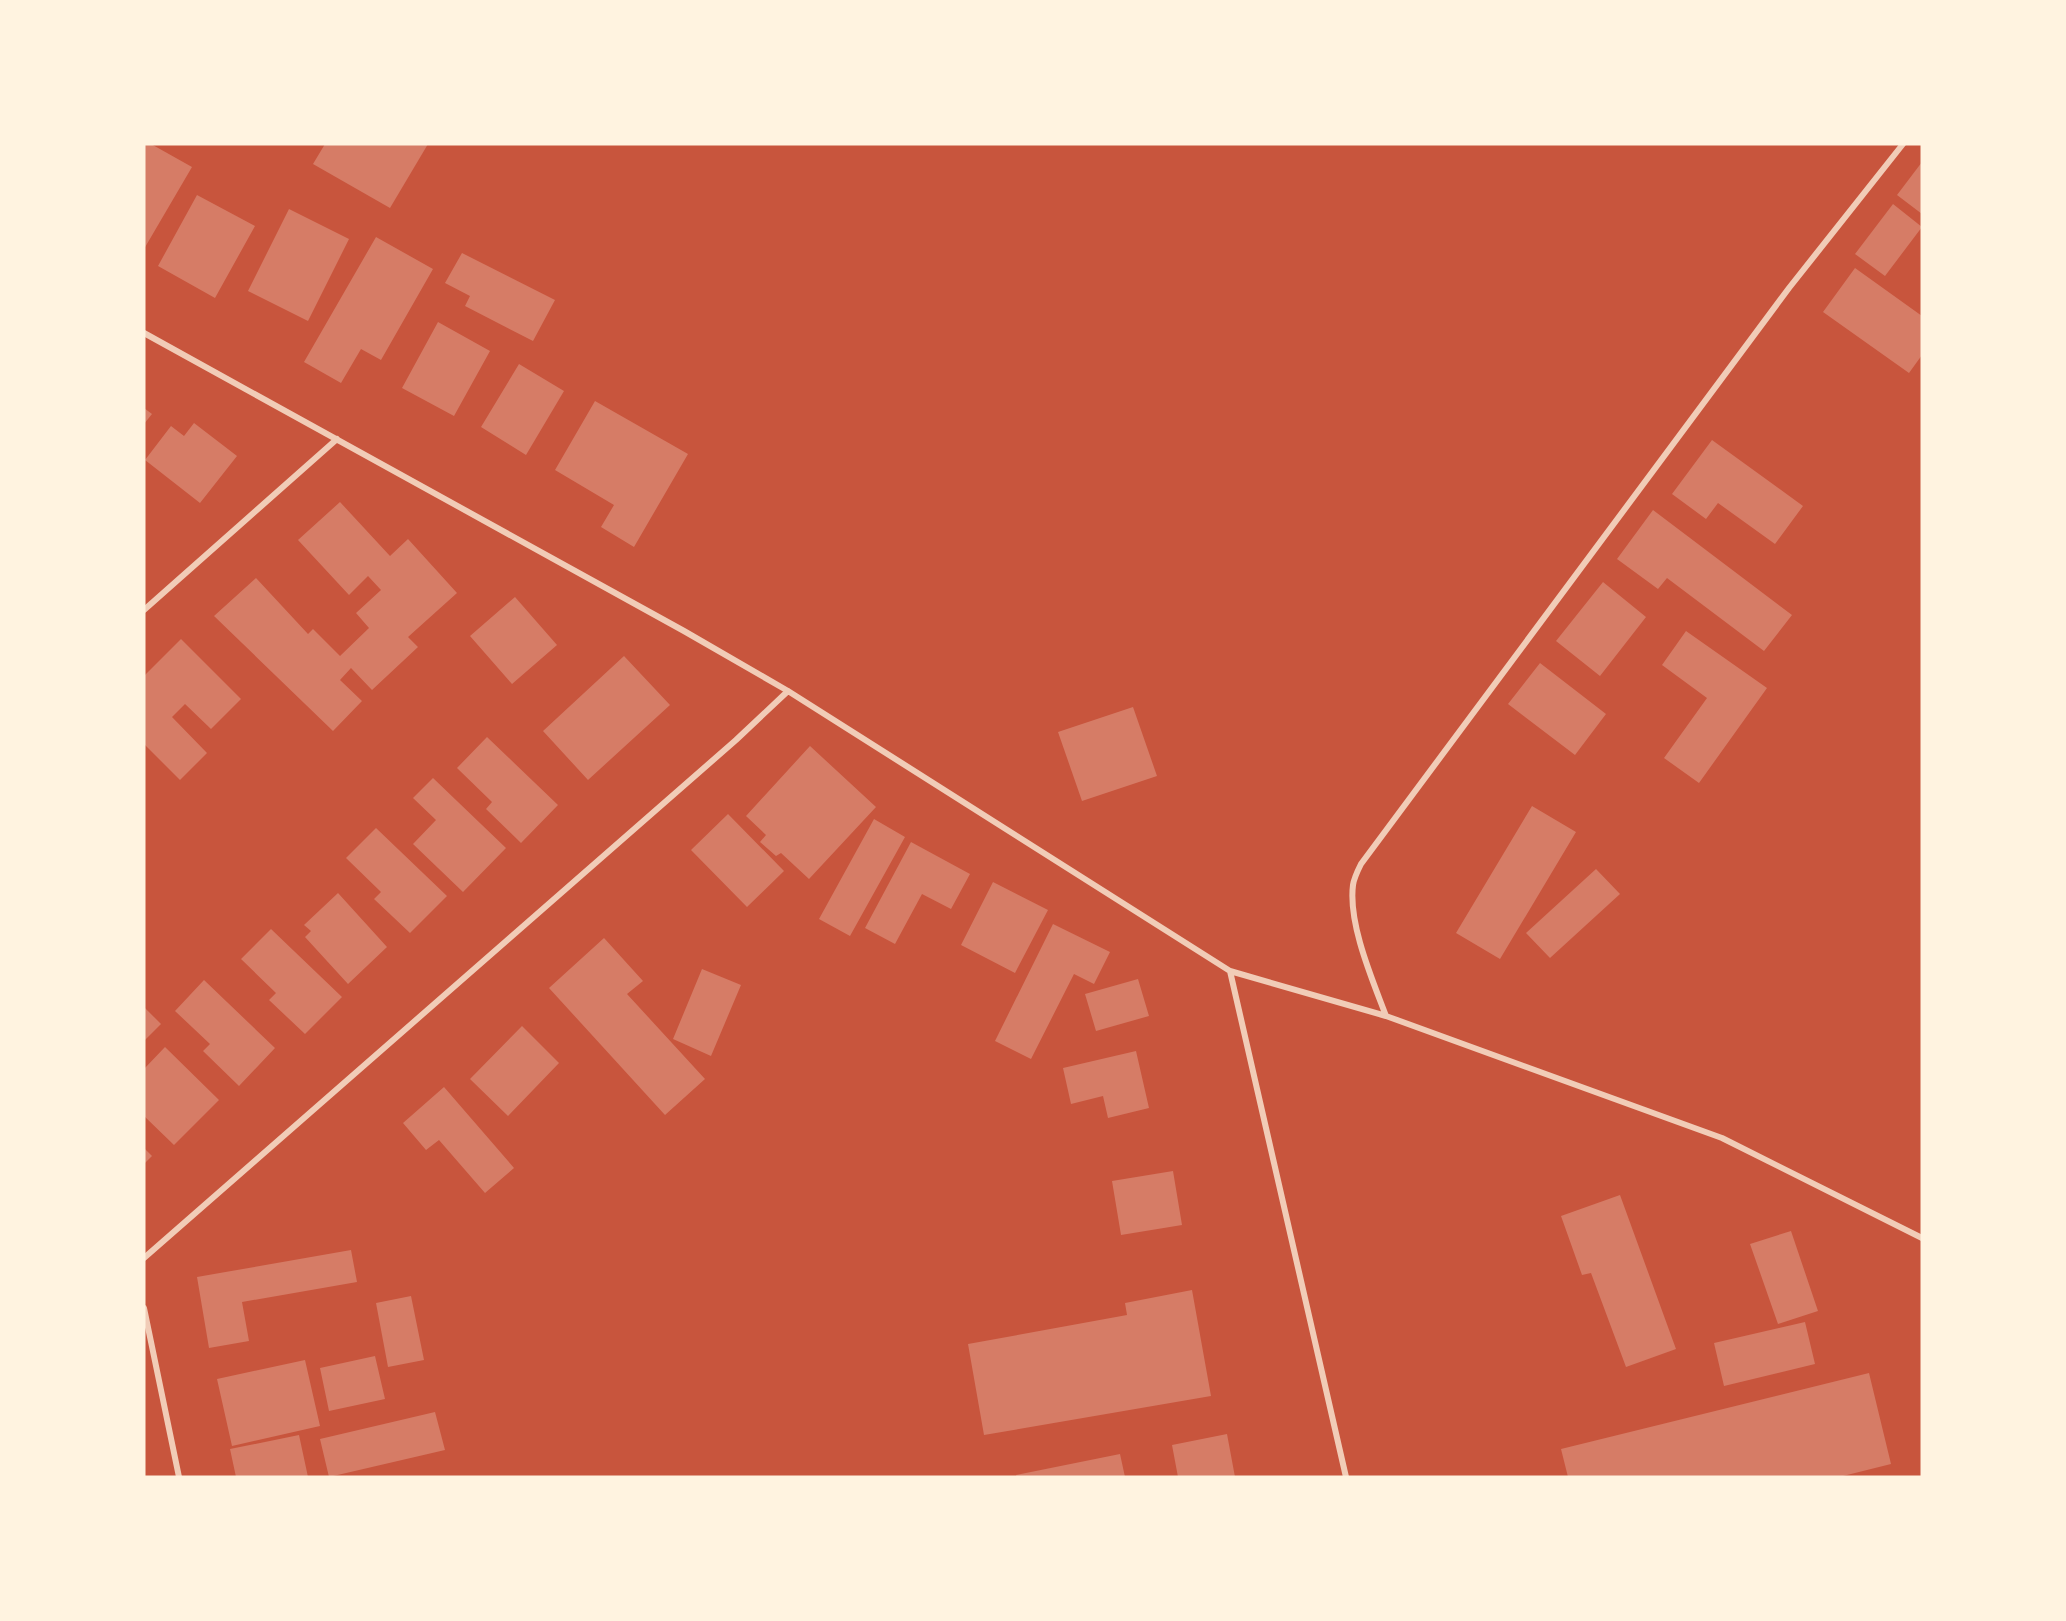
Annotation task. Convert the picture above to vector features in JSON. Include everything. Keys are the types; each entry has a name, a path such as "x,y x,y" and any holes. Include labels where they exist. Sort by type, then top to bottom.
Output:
{"street":[{"path":"1386,1017 1362,952 1354,907 1353,884 1361,864 1789,288 1903,144"},
{"path":"144,333 788,690 1230,972 1386,1017 1722,1138 1922,1238"},
{"path":"144,610 337,439"},
{"path":"144,1258 727,748 788,690"},
{"path":"1230,972 1346,1477"},
{"path":"144,1308 179,1477"}],"building":[{"path":"144,144 151,144 192,167 144,249"},
{"path":"325,144 428,144 390,208 313,164"},
{"path":"1922,162 1922,214 1897,195"},
{"path":"197,195 255,226 215,298 158,266"},
{"path":"1893,204 1922,227 1885,276 1855,254"},
{"path":"289,209 349,239 308,321 248,291"},
{"path":"376,237 433,269 381,360 361,349 341,383 304,362"},
{"path":"462,253 555,300 533,341 465,306 470,296 445,283"},
{"path":"1855,268 1922,316 1922,355 1909,373 1823,312"},
{"path":"438,322 490,351 454,416 402,388"},
{"path":"519,364 564,391 526,455 481,427"},
{"path":"595,401 688,454 634,547 601,527 614,505 555,470"},
{"path":"144,408 152,414 144,424"},
{"path":"194,423 237,456 200,503 145,460 171,426 184,436"},
{"path":"1712,440 1803,506 1775,544 1718,503 1706,519 1672,494"},
{"path":"340,502 390,556 408,539 457,593 408,637 418,647 372,690 351,668 340,680 362,701 333,731 214,616 256,578 308,634 313,629 340,656 369,628 356,613 381,590 368,576 349,595 298,540"},
{"path":"1653,510 1792,615 1764,651 1667,578 1658,589 1617,559"},
{"path":"1603,582 1646,617 1600,676 1556,641"},
{"path":"515,597 557,645 512,684 470,636"},
{"path":"1686,631 1767,688 1699,783 1664,758 1707,698 1662,665"},
{"path":"181,639 241,699 211,729 185,704 172,717 207,753 180,780 144,744 144,676"},
{"path":"624,656 670,705 588,780 543,731"},
{"path":"1540,663 1606,714 1575,755 1508,704"},
{"path":"1133,707 1157,776 1082,801 1058,732"},
{"path":"487,737 558,805 521,843 486,809 492,802 457,768"},
{"path":"810,746 876,807 809,879 781,853 776,856 760,842 766,835 746,816"},
{"path":"433,778 506,848 463,892 413,844 436,820 413,798"},
{"path":"1532,806 1576,832 1500,959 1456,933"},
{"path":"728,814 784,871 747,907 691,850"},
{"path":"874,819 905,837 850,936 819,919"},
{"path":"376,828 447,896 410,933 374,899 381,892 346,858"},
{"path":"911,842 970,874 951,909 922,894 895,944 865,928"},
{"path":"1596,869 1620,894 1550,958 1526,933"},
{"path":"993,882 1048,910 1015,973 961,945"},
{"path":"338,893 387,947 348,984 305,937 311,931 304,925"},
{"path":"1053,924 1110,952 1094,984 1074,974 1031,1059 995,1041"},
{"path":"271,929 342,997 305,1034 269,1000 276,993 241,959"},
{"path":"604,938 643,981 627,994 705,1079 665,1115 549,988"},
{"path":"702,969 741,985 711,1056 673,1039"},
{"path":"1138,979 1149,1016 1096,1031 1085,994"},
{"path":"204,980 275,1048 239,1086 203,1051 210,1044 175,1011"},
{"path":"144,1007 161,1024 144,1041"},
{"path":"522,1026 559,1063 508,1116 470,1079"},
{"path":"165,1047 219,1100 174,1145 144,1116 144,1069"},
{"path":"1136,1051 1149,1108 1108,1118 1103,1096 1071,1104 1063,1068"},
{"path":"444,1087 514,1168 485,1193 439,1140 426,1150 403,1123"},
{"path":"144,1148 152,1156 144,1164"},
{"path":"1173,1171 1182,1225 1121,1235 1112,1181"},
{"path":"1620,1195 1676,1349 1626,1367 1591,1273 1582,1275 1561,1216"},
{"path":"1791,1231 1818,1311 1778,1324 1750,1244"},
{"path":"351,1250 357,1282 242,1302 249,1341 209,1348 197,1277"},
{"path":"1192,1290 1211,1396 984,1435 968,1344 1127,1315 1125,1303"},
{"path":"411,1296 424,1360 388,1367 376,1303"},
{"path":"1805,1322 1815,1364 1724,1386 1714,1343"},
{"path":"375,1356 385,1399 329,1411 320,1368"},
{"path":"305,1360 320,1426 232,1446 217,1379"},
{"path":"1869,1373 1891,1464 1839,1477 1568,1477 1561,1449"},
{"path":"435,1412 445,1450 329,1477 320,1439"},
{"path":"1227,1434 1235,1477 1178,1477 1172,1445"},
{"path":"299,1435 308,1477 236,1477 230,1449"},
{"path":"1120,1454 1125,1477 1017,1477 1016,1475"}]}
